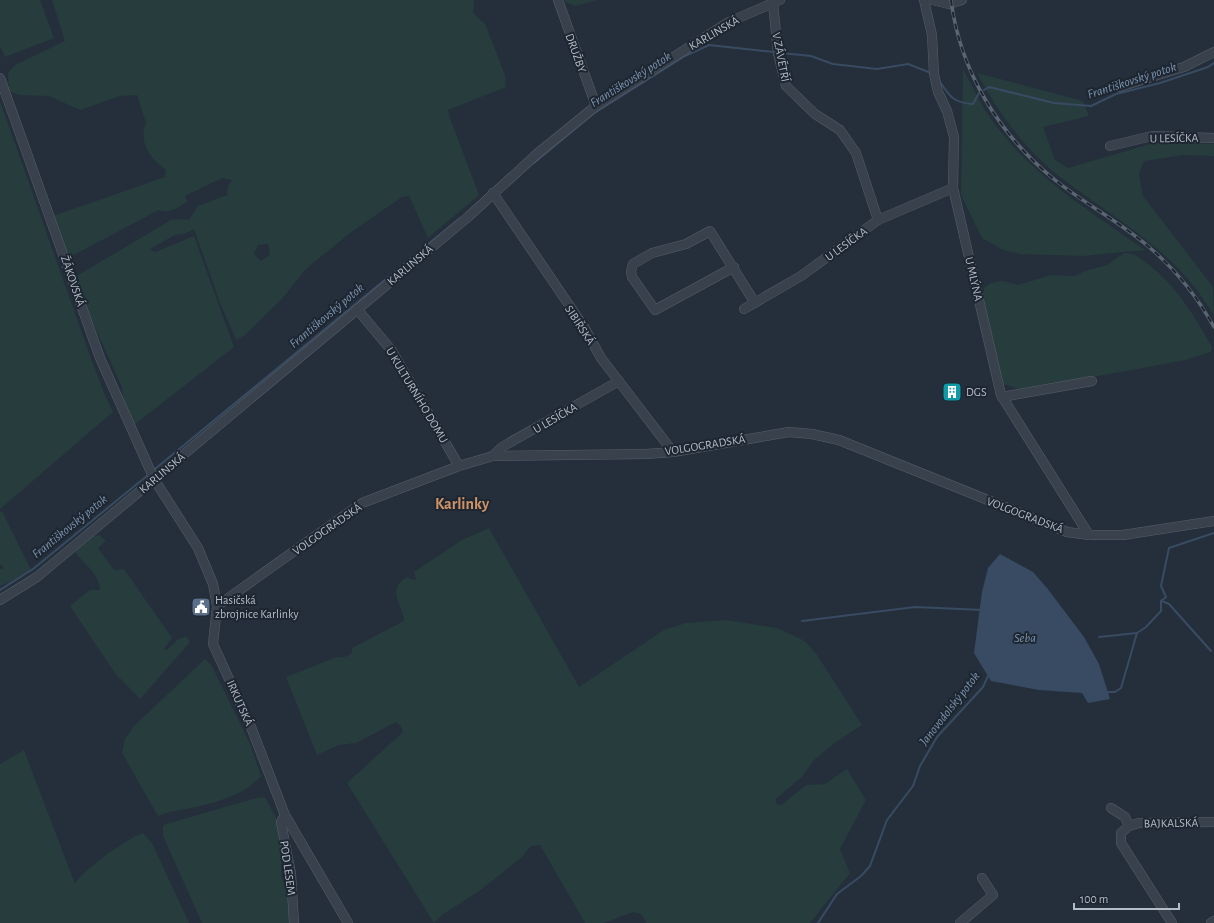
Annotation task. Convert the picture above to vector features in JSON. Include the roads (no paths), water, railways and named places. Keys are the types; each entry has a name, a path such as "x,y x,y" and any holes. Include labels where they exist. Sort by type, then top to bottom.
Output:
{"street":[{"name":"DRUŽBY","path":"558,0 596,106"},
{"name":"U MLÝNA","path":"924,0 932,35 934,74 938,92 947,111 954,137 953,188 1002,397 1089,535"},
{"path":"932,0 949,4 962,0"},
{"name":"KARLINSKÁ","path":"0,600 37,577 468,217 538,153 596,106 729,22 776,1"},
{"name":"V ZÁVĚTŘÍ","path":"776,1 778,53 786,86 815,114 840,130 848,141 856,153 878,220"},
{"path":"1119,87 1184,67 1214,52"},
{"name":"ŽÁKOVSKÁ","path":"0,78 100,358 154,479"},
{"name":"U LESÍČKA","path":"1110,146 1152,136 1214,138"},
{"name":"U LESÍČKA","path":"744,309 801,276 878,220 953,188"},
{"name":"SIBIŘSKÁ","path":"493,193 618,381 673,452"},
{"path":"734,267 657,313 632,277 631,271 633,264 652,253 686,244 708,227 734,267 755,303"},
{"name":"U KULTURNÍHO DOMU","path":"357,309 392,351 458,466"},
{"name":"U LESÍČKA","path":"493,456 502,448 618,381"},
{"path":"1002,397 1092,381"},
{"name":"VOLGOGRADSKÁ","path":"217,606 362,503 458,466 493,456 673,452 771,434 789,432 812,434 839,440 1067,532 1089,535 1123,535 1214,521"},
{"name":"IRKUTSKÁ","path":"154,479 198,548 213,584 217,606 213,644 251,727 285,814 348,923"},
{"path":"1111,808 1125,817 1129,826 1121,832 1121,843 1172,923"},
{"name":"POD LESEM","path":"285,814 281,822 291,874 294,923"},
{"name":"BAJKALSKÁ","path":"1129,826 1138,823 1214,822"},
{"path":"960,923 993,896 982,878"}],"water":[{"name":"Seba","path":"1000,554 1033,572 1047,588 1084,637 1099,664 1110,699 1088,703 1082,693 1039,690 991,681 974,653 982,592 988,568"}],"waterway":[{"name":"Františkovský potok","path":"534,163 593,114 685,56 709,45 774,52"},
{"name":"Františkovský potok","path":"782,53 811,56 833,64 877,69 908,64 931,73"},
{"name":"Františkovský potok","path":"984,90 989,87 1054,103 1091,106 1116,94 1160,83 1208,67 1214,63"},
{"name":"Františkovský potok","path":"940,82 947,92 957,101 973,104 979,93"},
{"name":"Františkovský potok","path":"155,469 460,218"},
{"name":"Františkovský potok","path":"0,590 33,569 148,475"},
{"name":"Janovodolský potok","path":"1099,637 1137,633 1146,627 1161,611 1161,601 1166,597 1161,586 1169,548 1214,533"},
{"path":"1162,601 1169,604 1211,651"},
{"path":"802,621 915,607 983,610"},
{"path":"1105,692 1115,692 1121,688 1137,633"},
{"name":"Janovodolský potok","path":"818,923 837,894 861,876 870,866 887,820 913,786 920,766 937,737 983,687 988,676"}],"railway":[{"path":"951,0 963,52 973,76 985,100 1016,143 1055,180 1126,229 1159,256 1185,284 1214,327"}],"place":[{"name":"DGS","path":"952,392"},
{"name":"Hasičská zbrojnice Karlinky","path":"201,607"}],"district":[{"name":"Karlinky","path":"462,504"}]}
